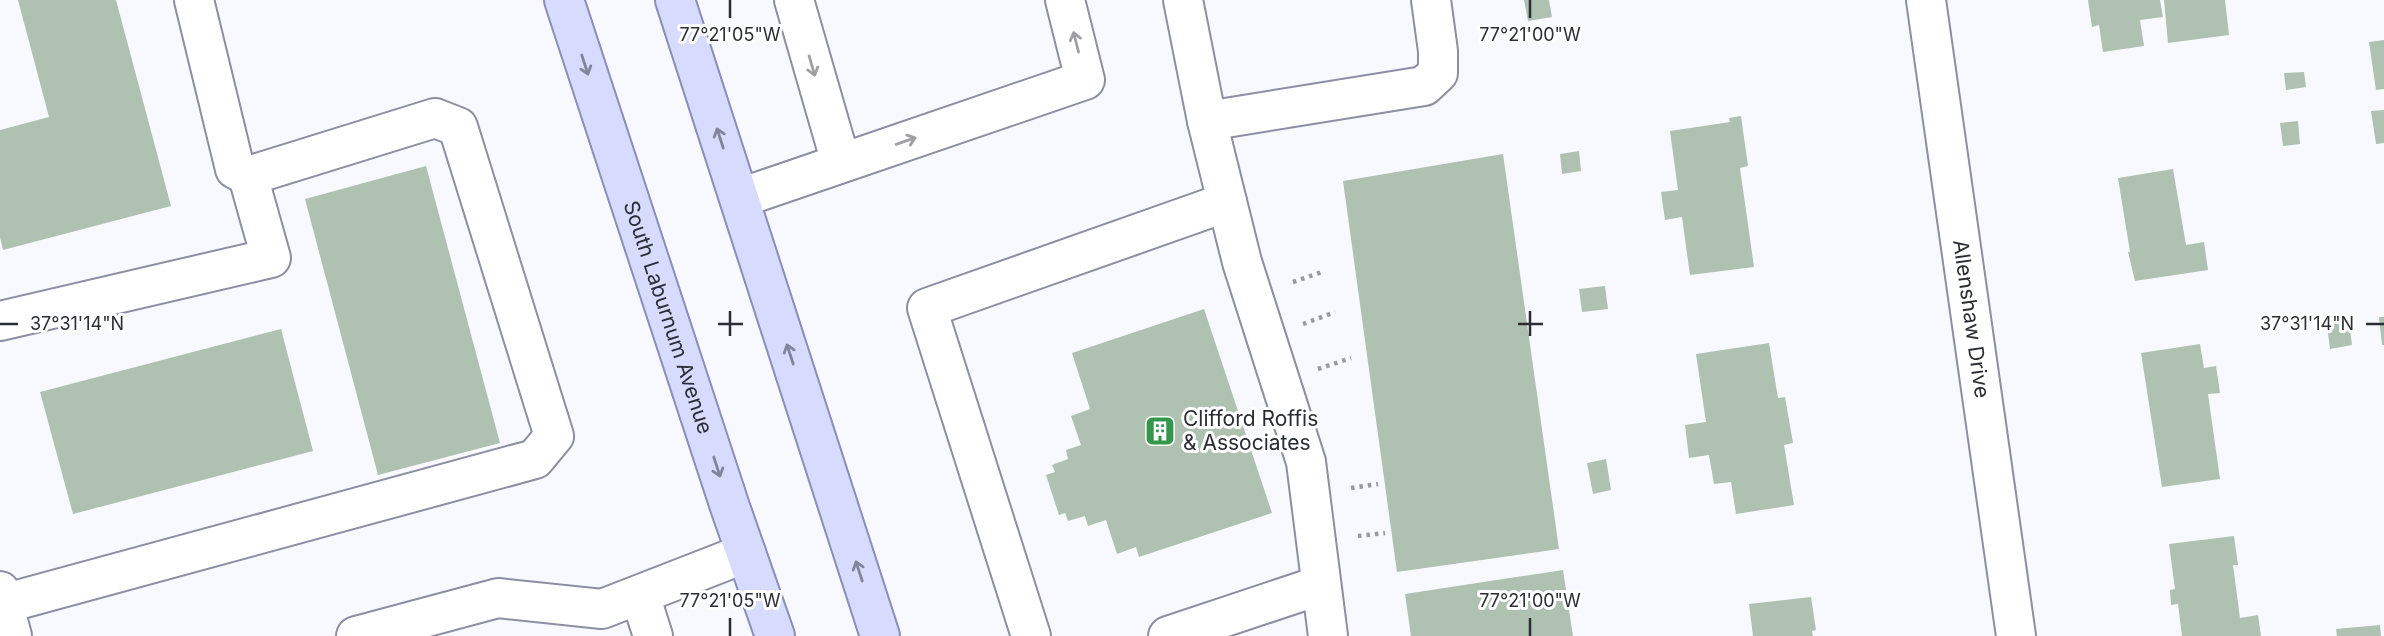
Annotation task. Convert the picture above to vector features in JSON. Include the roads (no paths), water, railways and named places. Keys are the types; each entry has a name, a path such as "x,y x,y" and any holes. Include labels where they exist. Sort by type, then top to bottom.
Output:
{"main road":[{"name":"South Laburnum Avenue","path":"564,0 775,636"},
{"path":"675,0 880,636"}],"street":[{"path":"5,610 535,459 554,436 458,127 435,118 248,176 235,169 194,0"},
{"path":"794,0 841,163"},
{"path":"740,198 1084,79 1065,0"},
{"path":"1183,0 1207,121 1242,262 1306,462 1328,636"},
{"path":"1207,121 1424,86 1438,73 1431,0"},
{"name":"Allenshaw Drive","path":"1926,0 2016,636"},
{"path":"0,321 271,258 248,176"},
{"path":"1031,636 927,308 1227,202"},
{"path":"356,636 498,598 602,609 747,553"},
{"path":"1168,636 1321,585"},
{"path":"640,595 653,636"}],"place":[{"name":"Clifford Roffis & Associates","path":"1160,431"}]}
